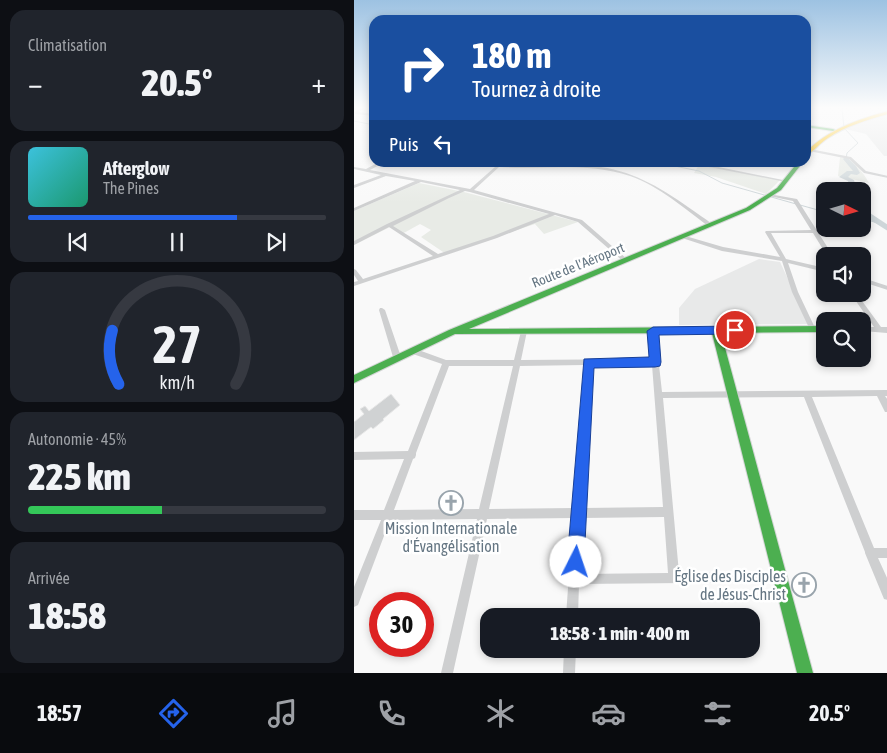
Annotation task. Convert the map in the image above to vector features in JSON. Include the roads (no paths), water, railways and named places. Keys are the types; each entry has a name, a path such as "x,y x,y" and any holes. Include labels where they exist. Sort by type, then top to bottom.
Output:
{"main road":[{"path":"811,149 820,139"},
{"name":"Route de l'Aéroport","path":"354,379 452,332 748,209 771,195 797,167"},
{"path":"716,330 805,673"},
{"path":"452,332 813,330"}],"street":[{"path":"811,152 850,158 865,172 877,176 887,176"},
{"path":"365,171 373,167"},
{"path":"471,191 497,167 582,167 599,169 632,176 654,188 710,225"},
{"path":"714,167 786,181"},
{"path":"354,168 471,191 580,221 626,261"},
{"path":"354,187 384,175"},
{"path":"354,210 420,181"},
{"path":"354,243 447,196 465,190"},
{"path":"771,195 795,200 824,247"},
{"path":"354,284 496,237 555,214"},
{"path":"389,225 436,256"},
{"path":"813,330 795,292 784,260 768,232 814,231"},
{"path":"682,237 722,249 816,268"},
{"path":"354,271 361,281"},
{"path":"871,283 887,288"},
{"path":"860,302 879,329"},
{"path":"382,310 397,357"},
{"path":"871,329 887,330"},
{"path":"447,673 524,331"},
{"path":"653,331 674,578"},
{"path":"412,351 446,363 655,362"},
{"path":"354,601 446,363"},
{"path":"572,608 588,363"},
{"path":"806,393 887,596"},
{"path":"658,395 883,393 887,409"},
{"path":"354,456 412,455"},
{"path":"354,515 668,512"},
{"path":"870,553 887,553"},
{"path":"574,579 781,577"},
{"path":"568,673 569,658"}],"waterway":[{"path":"846,159 847,153 858,143 855,139"},
{"path":"846,159 857,173 849,172 842,177 851,180 852,182"},
{"path":"679,167 699,171 722,183 796,204"},
{"path":"800,205 816,209"},
{"path":"872,218 888,229"},
{"path":"872,221 878,223"}],"place":[{"name":"Mission Internationale d'Évangélisation","path":"451,503"},
{"name":"Église des Disciples de Jésus-Christ","path":"804,585"}]}
